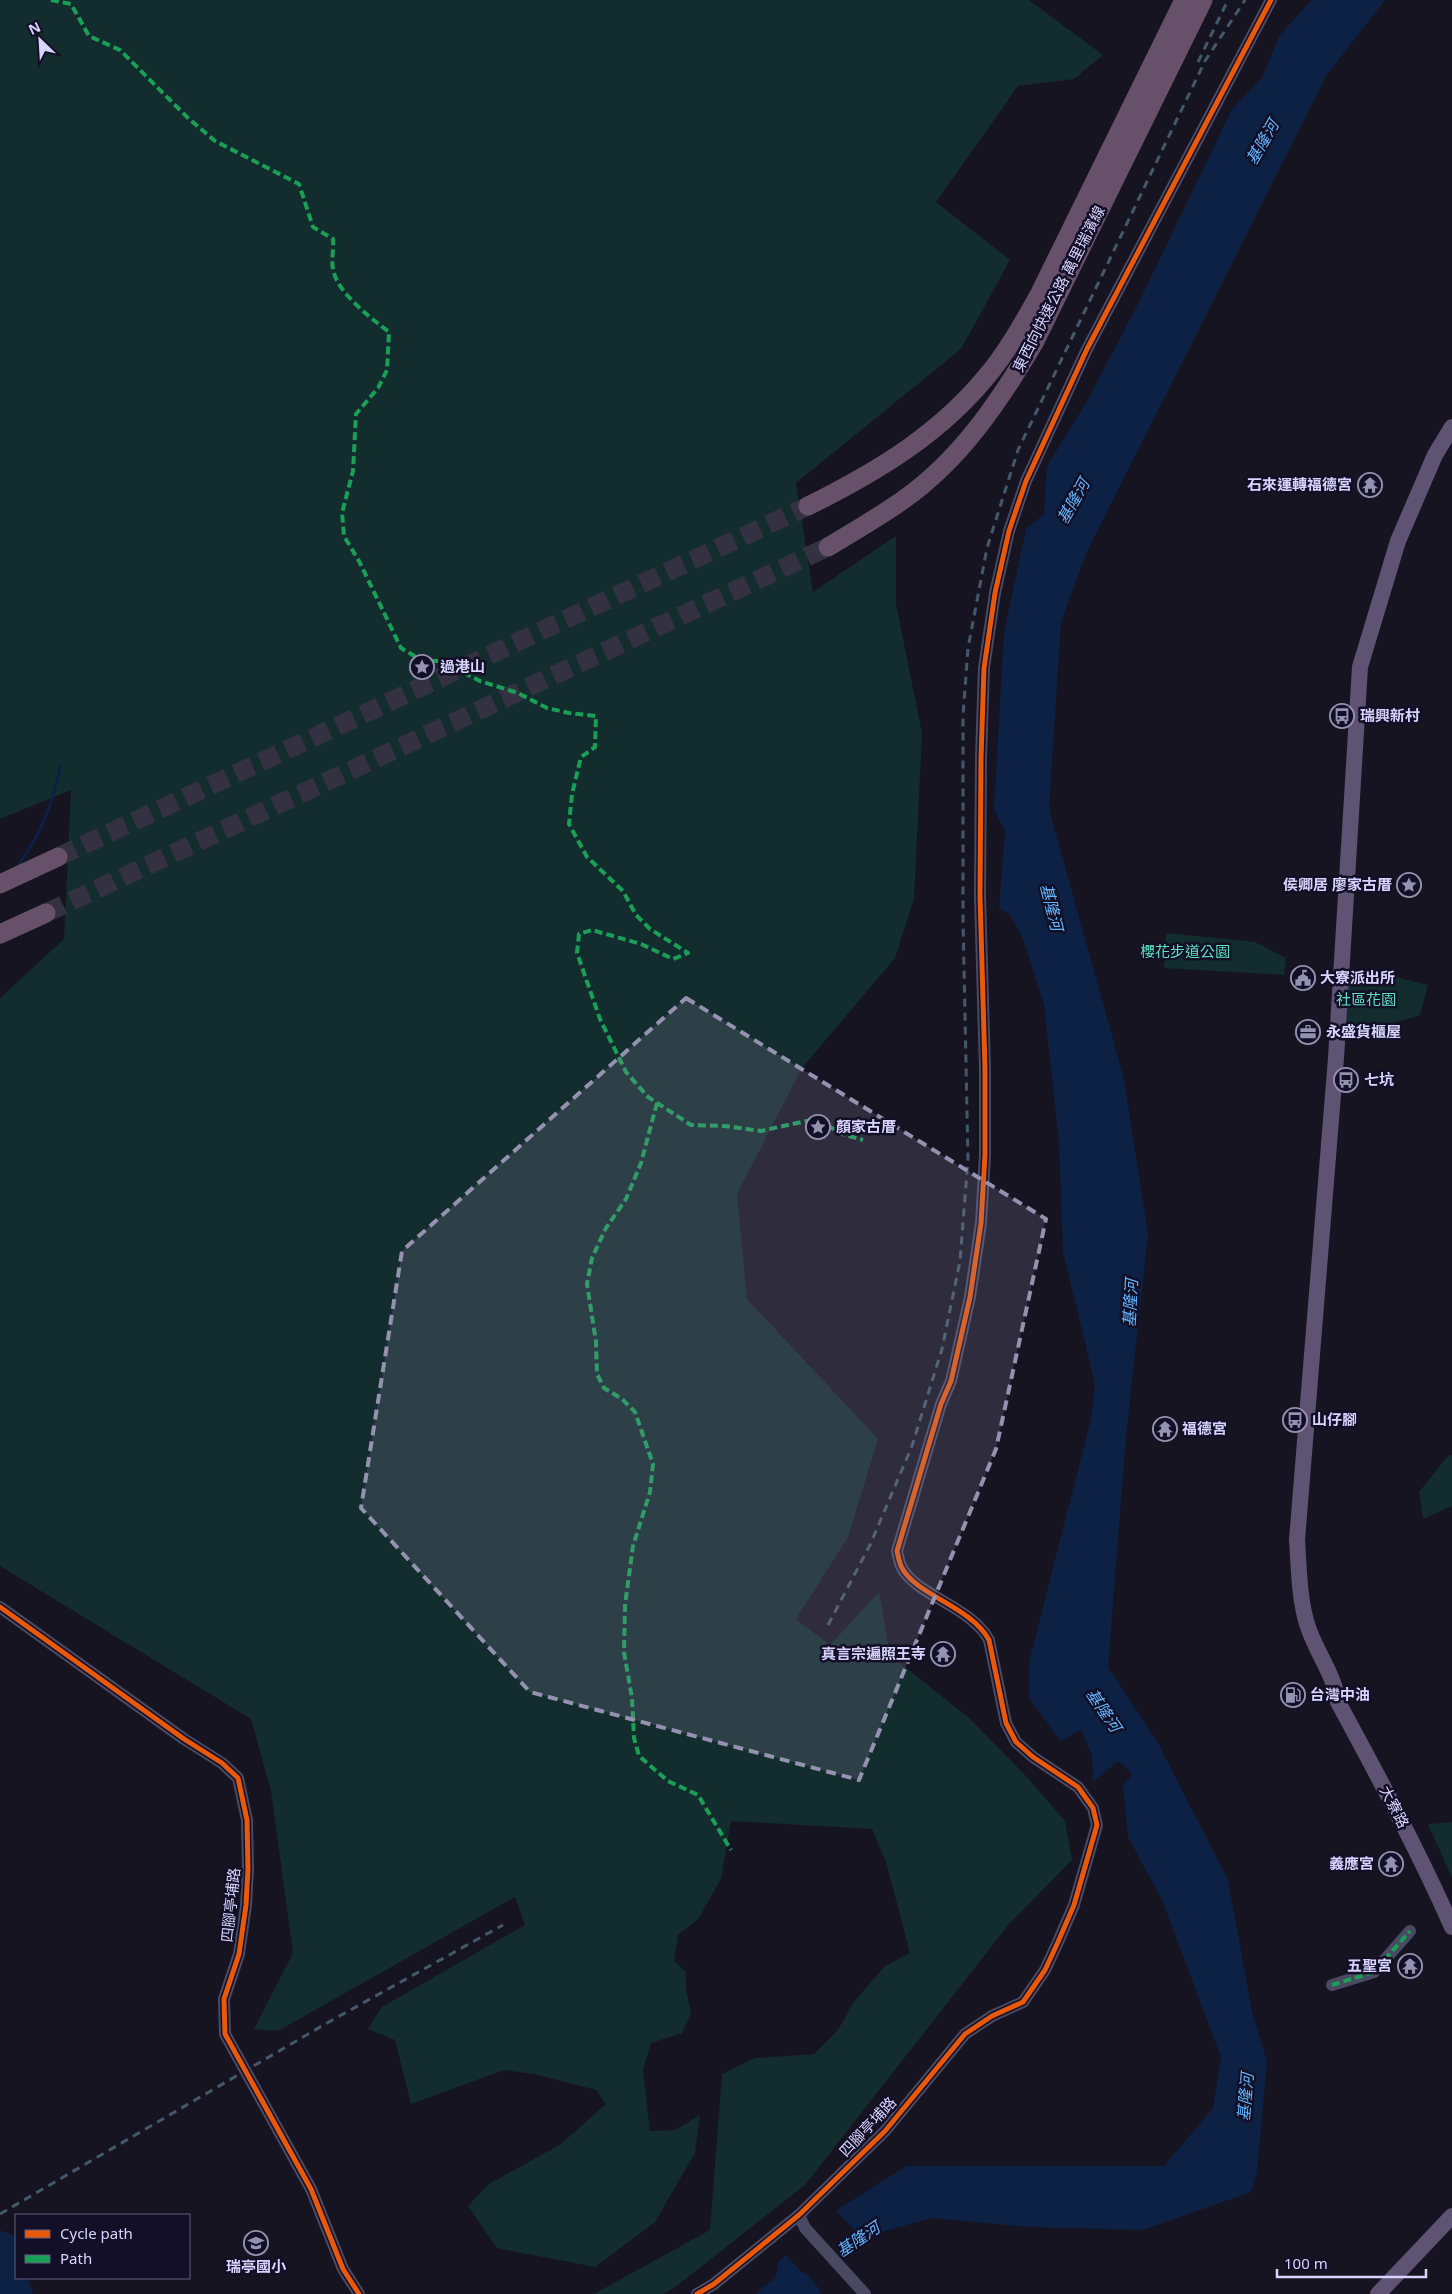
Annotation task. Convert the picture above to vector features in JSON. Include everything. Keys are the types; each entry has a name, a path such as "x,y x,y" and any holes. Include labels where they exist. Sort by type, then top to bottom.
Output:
{"highway":[{"name":"東西向快速公路 萬里瑞濱線","path":"808,506 881,468 927,436 970,396 996,363 1040,293 1184,0"},
{"name":"東西向快速公路 萬里瑞濱線","path":"828,547 904,500 931,478 968,440 1013,380 1034,343 1203,0"},
{"path":"8,881 58,857"},
{"path":"0,934 46,913"}],"main road":[{"name":"大寮路","path":"1452,427 1435,455 1398,541 1360,667 1336,1058 1297,1540 1300,1585 1306,1624 1336,1689 1338,1702 1412,1841 1452,1926"},
{"name":"大寮路","path":"1336,1689 1348,1698 1400,1795 1452,1904"},
{"path":"1378,2294 1452,2216"},
{"path":"1390,2294 1452,2227"}],"street":[{"name":"四腳亭埔路","path":"698,2294 799,2215 885,2131 964,2034 992,2016 1023,2002 1045,1970 1077,1896 1097,1825 1093,1808 1078,1787 1033,1757 1016,1742 1006,1724 989,1640 983,1628 911,1578 902,1567 897,1551 941,1404 951,1381 970,1297 981,1223 985,1155 985,1078 980,896 981,758 984,668 995,593 1010,531 1026,481 1087,350 1271,0"},
{"name":"四腳亭埔路","path":"0,1607 184,1739 222,1763 238,1778 247,1820 248,1869 246,1905 238,1954 224,1999 225,2034 311,2189 343,2270 359,2294"},
{"path":"1332,1985 1374,1972 1410,1932"},
{"path":"799,2215 805,2228 865,2294"}],"highlighted area":[{"path":"686,998 1046,1219 996,1449 859,1780 530,1692 361,1508 402,1251"}],"green space":[{"path":"0,0 1029,0 1103,55 1074,79 1018,86 936,202 1010,260 961,349 796,483 813,592 896,536 896,604 922,733 914,899 895,958 802,1068 737,1194 747,1299 878,1439 848,1537 796,1619 830,1645 879,1592 890,1655 968,1717 1027,1777 1065,1821 1072,1860 1009,1924 805,2185 664,2294 594,2294 710,2230 722,2074 755,2058 814,2054 838,2030 853,2003 885,1966 910,1953 886,1862 872,1829 731,1821 721,1879 698,1919 678,1935 674,1961 686,1972 686,1989 691,2014 682,2033 651,2043 643,2070 650,2131 675,2130 700,2115 695,2153 655,2222 595,2267 497,2248 468,2206 489,2184 561,2144 606,2104 596,2090 538,2075 504,2070 411,2104 395,2040 368,2029 382,2007 525,1925 515,1897 278,2031 254,2029 293,1953 271,1791 251,1719 0,1566 0,998 64,939 71,790 0,819"},
{"name":"櫻花步道公園","path":"1166,933 1255,942 1286,958 1284,975 1164,968"},
{"name":"社區花園","path":"1332,972 1396,977 1428,985 1420,1015 1381,1027 1338,1025 1340,1000 1332,987"},
{"path":"1452,1455 1452,1506 1423,1519 1419,1492 1448,1456"},
{"path":"1452,1822 1452,1878 1428,1824"}],"water":[{"name":"基隆河","path":"1312,0 1385,0 1326,76 1086,554 1061,622 1049,809 1124,1079 1148,1234 1126,1437 1108,1667 1158,1743 1228,1880 1252,2011 1267,2062 1257,2172 1251,2192 1143,2230 1030,2227 931,2218 868,2236 800,2294 755,2294 776,2277 778,2262 841,2207 907,2166 1164,2166 1213,2108 1221,2057 1162,1900 1128,1837 1123,1786 1132,1774 1118,1761 1093,1782 1092,1756 1081,1730 1061,1741 1029,1698 1029,1662 1091,1419 1095,1384 1063,1252 1059,1142 1044,1005 1023,939 1010,915 999,908 1005,831 994,809 1004,632 1026,529 1044,514 1047,466 1087,401 1138,304 1232,109 1262,78 1279,36"},
{"path":"0,2230 15,2237 15,2279 28,2279 33,2294 0,2294"}],"pier":[{"path":"835,2209 865,2242 814,2286 784,2253"}],"waterway":[{"path":"16,868 33,843 45,819 61,764"},
{"path":"801,2281 812,2294"}],"tunnel":[{"path":"58,857 808,506"},
{"path":"46,913 828,547"}],"railway":[{"path":"1198,62 1228,0"},
{"path":"828,1625 870,1545 912,1446 942,1349 960,1261 968,1159 963,920 963,716 968,648 987,548 1018,450 1205,61 1245,0"},
{"path":"0,2214 327,2023 503,1925"}],"marked path":[{"path":"51,0 71,4 89,36 120,50 188,118 215,141 299,184 313,227 333,239 332,266 341,287 373,320 389,332 387,370 378,388 356,414 353,471 342,513 344,536 359,561 401,648 423,661 441,661 480,681 518,693 547,708 596,716 595,747 581,757 572,794 569,824 587,857 623,891 636,915 650,929 688,953 673,959 641,944 592,930 579,934 577,953 600,1019 626,1072 648,1097 691,1125 725,1126 761,1131 806,1121 820,1121 842,1134 863,1140"},
{"path":"657,1103 641,1163 626,1199 606,1228 592,1258 587,1284 596,1342 597,1374 604,1388 622,1399 635,1412 653,1464 650,1492 633,1546 625,1605 624,1652 632,1698 634,1738 639,1756 668,1781 698,1795 731,1850"},
{"path":"1332,1985 1374,1972 1410,1931"}],"cycle path":[{"path":"697,2294 714,2284 799,2215 885,2131 965,2034 992,2016 1023,2002 1045,1970 1074,1905 1097,1825 1093,1808 1078,1787 1033,1757 1016,1742 1006,1723 989,1640 981,1628 957,1609 918,1585 908,1576 901,1566 897,1551 941,1404 951,1381 970,1297 981,1223 985,1155 985,1069 980,896 984,668 995,593 1009,531 1026,481 1087,349 1271,0"},
{"path":"0,1607 184,1739 222,1763 238,1778 247,1820 248,1869 246,1905 239,1954 224,1999 225,2034 311,2189 343,2269 359,2294"}],"place":[{"name":"石來運轉福德宮","path":"1370,485"},
{"name":"過港山","path":"422,667"},
{"name":"瑞興新村","path":"1342,716"},
{"name":"侯卿居 廖家古厝","path":"1409,885"},
{"name":"大寮派出所","path":"1303,978"},
{"name":"永盛貨櫃屋","path":"1308,1032"},
{"name":"七坑","path":"1346,1080"},
{"name":"顏家古厝","path":"818,1127"},
{"name":"山仔腳","path":"1295,1420"},
{"name":"福德宮","path":"1165,1429"},
{"name":"真言宗遍照王寺","path":"943,1654"},
{"name":"台灣中油","path":"1293,1695"},
{"name":"義應宮","path":"1391,1864"},
{"name":"五聖宮","path":"1410,1966"},
{"name":"瑞亭國小","path":"256,2243"}]}
